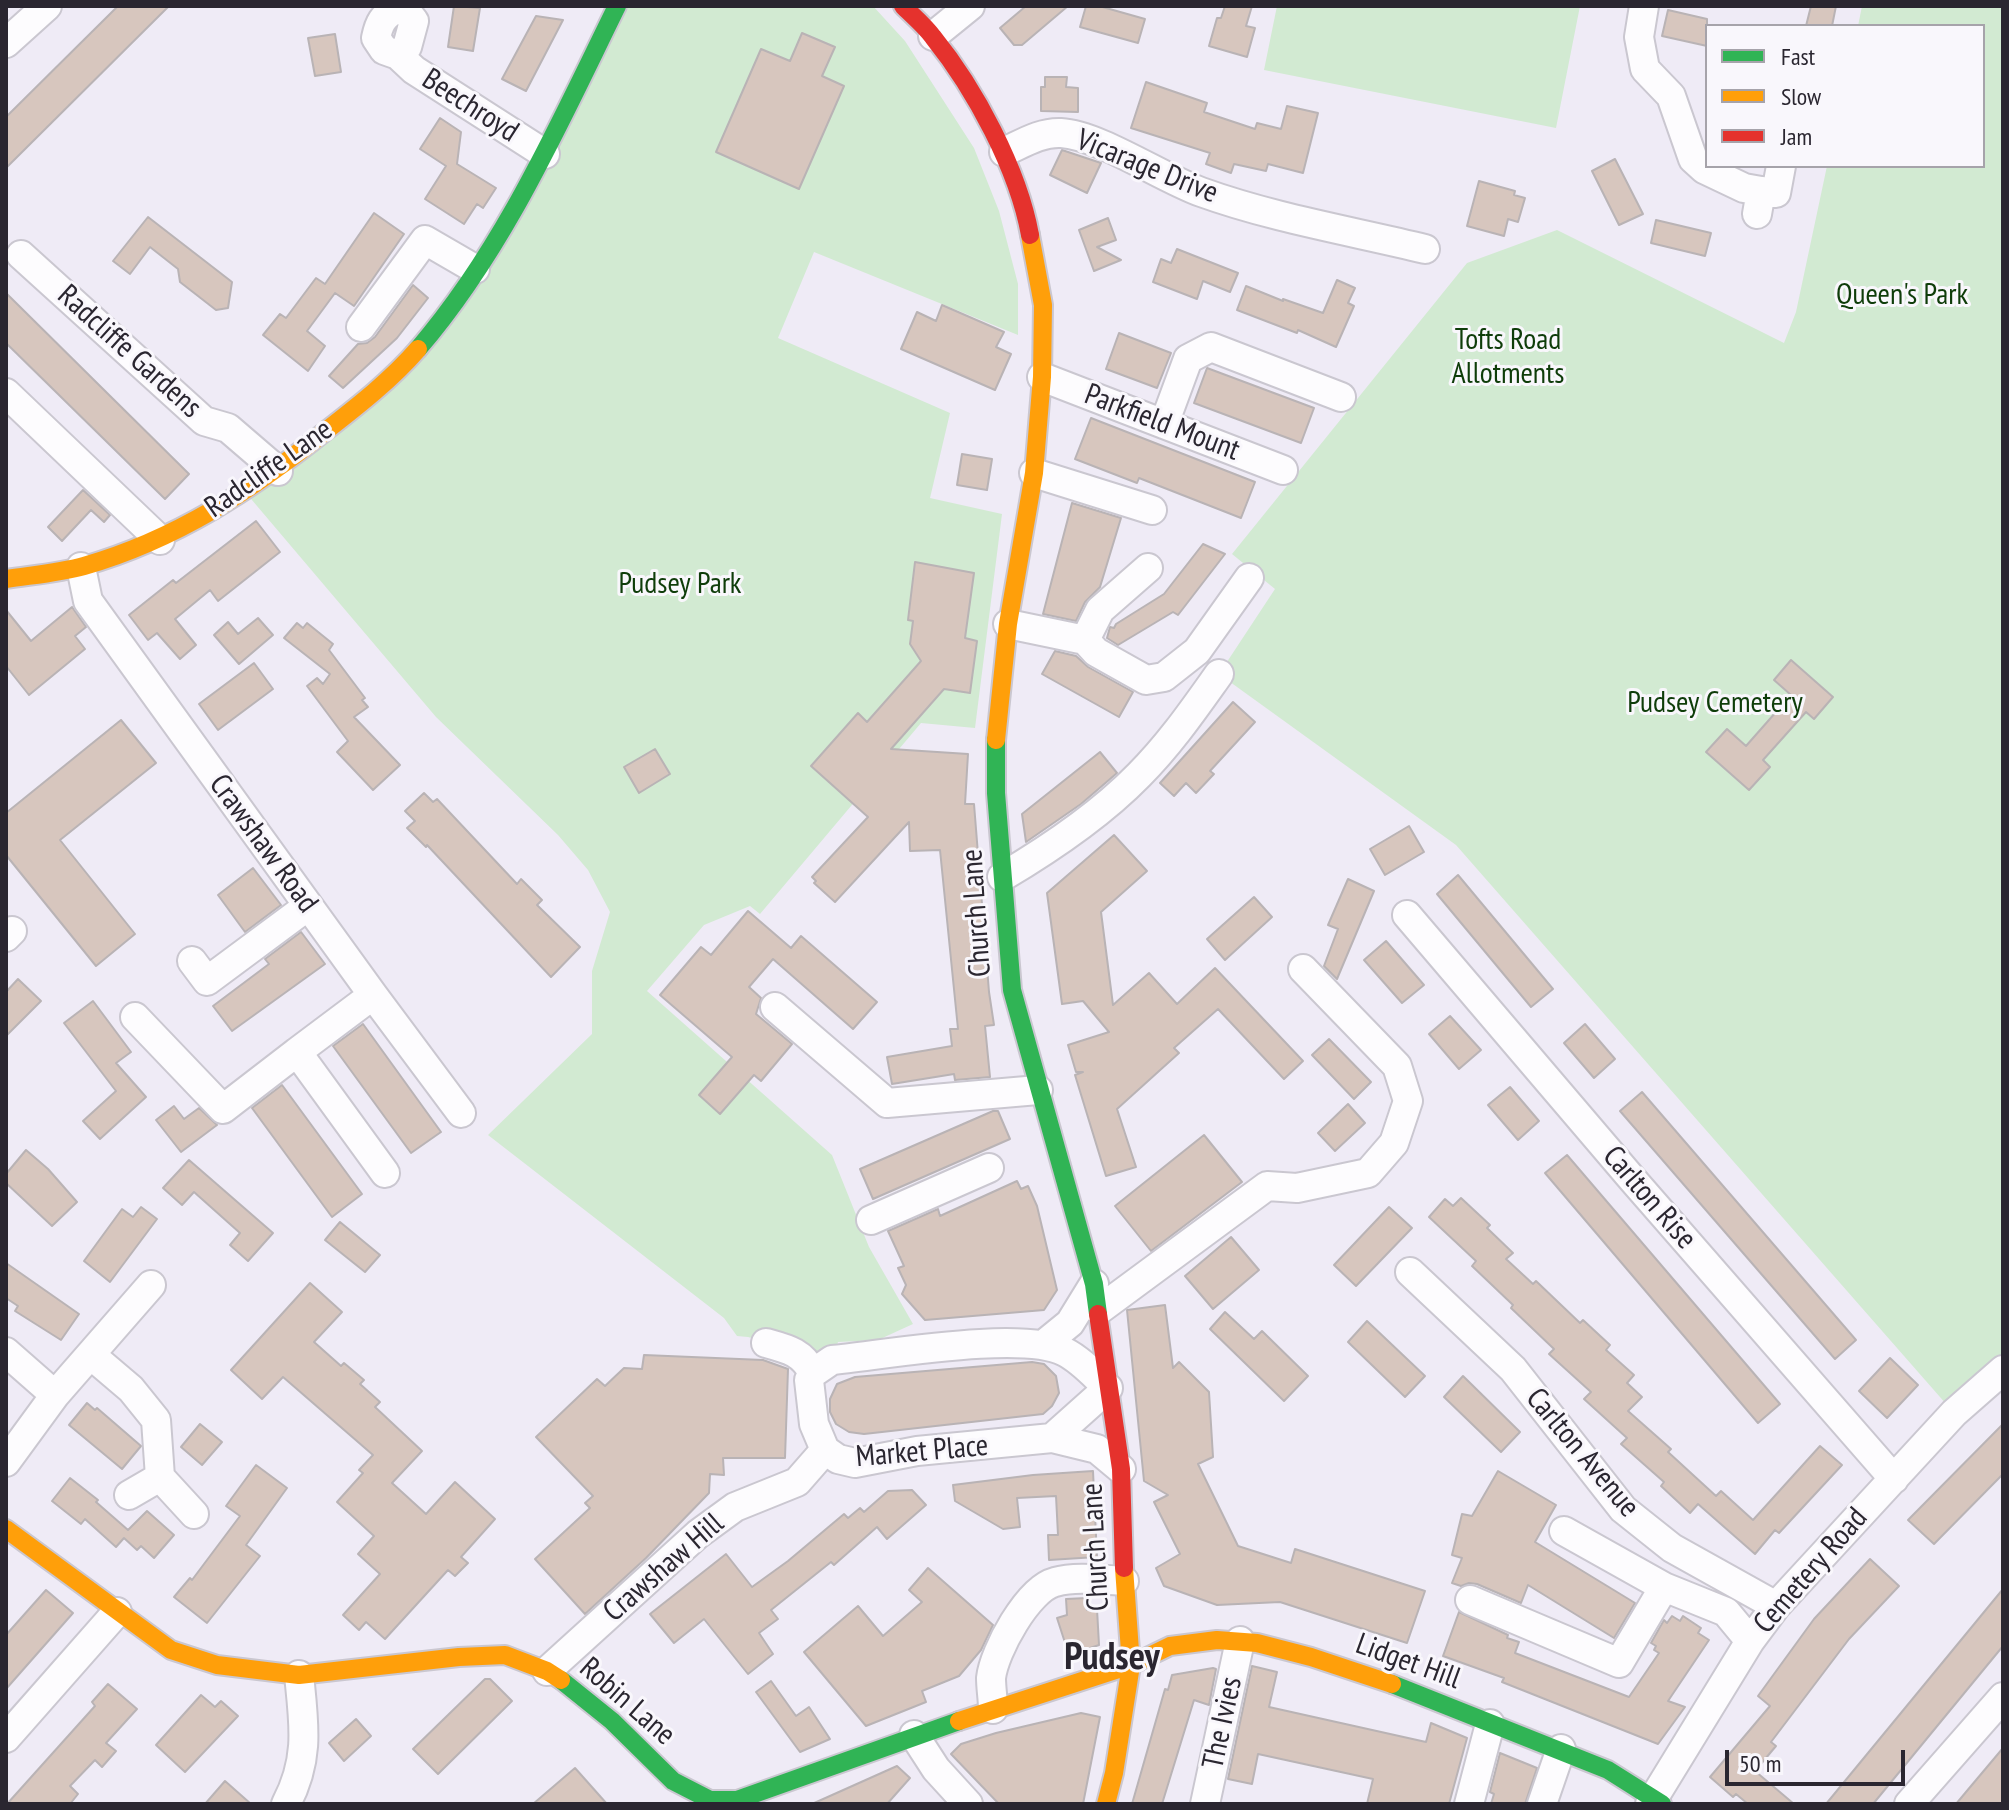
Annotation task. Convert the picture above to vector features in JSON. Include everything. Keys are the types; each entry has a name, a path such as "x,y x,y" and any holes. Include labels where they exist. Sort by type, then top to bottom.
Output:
{"main road":[{"name":"Radcliffe Lane","path":"6,579 81,567 160,540 246,493 278,471 357,406 423,344 475,269 545,154 617,6"},
{"name":"Church Lane","path":"903,6 933,36 1004,152 1028,224 1043,305 1042,377 1034,473 1008,624 996,730 996,793 1012,990 1096,1297 1121,1469 1124,1581 1131,1665 1106,1804"},
{"name":"Robin Lane","path":"6,1529 171,1650 217,1665 299,1675 459,1657 505,1655 547,1671 612,1721 673,1781 711,1802 737,1800 914,1735 1131,1665"},
{"name":"Lidget Hill","path":"1131,1665 1170,1646 1217,1640 1257,1643 1311,1657 1411,1690 1490,1724 1561,1749 1608,1770 1656,1802"}],"street":[{"path":"6,43 47,6"},
{"path":"933,36 970,6"},
{"path":"1644,6 1639,37 1645,69 1671,96 1693,159 1704,169 1744,188 1759,202 1776,193 1781,168"},
{"name":"Beechroyd","path":"398,55 414,70 545,154"},
{"name":"Vicarage Drive","path":"1004,152 1044,134 1063,133 1087,139 1201,192 1425,249"},
{"path":"361,327 425,240 475,269"},
{"name":"Radcliffe Gardens","path":"21,255 204,421 228,428 278,471"},
{"path":"1164,424 1188,359 1211,347 1341,397"},
{"name":"Parkfield Mount","path":"1042,377 1283,470"},
{"path":"6,393 160,540"},
{"path":"1034,473 1152,510"},
{"name":"Crawshaw Road","path":"81,567 88,601 461,1113"},
{"path":"1085,640 1100,610 1148,568"},
{"path":"1008,624 1085,640 1096,652 1146,680 1164,677 1197,651 1249,578"},
{"path":"1002,877 1055,845 1138,777 1174,736 1219,674"},
{"path":"192,961 207,981 308,906"},
{"name":"Carlton Rise","path":"1407,915 1622,1168 1894,1479"},
{"path":"1043,1345 1096,1297 1267,1186 1297,1188 1368,1173 1394,1143 1408,1101 1397,1066 1303,969"},
{"path":"135,1017 223,1109 373,995"},
{"path":"775,1007 887,1103 1038,1090"},
{"path":"297,1052 385,1173"},
{"path":"871,1220 989,1168"},
{"name":"Carlton Avenue","path":"1410,1272 1513,1369 1623,1509 1672,1548 1776,1606"},
{"path":"6,1462 55,1395 151,1285"},
{"path":"766,1343 800,1355 813,1373 832,1360 998,1342 1043,1345 1065,1352 1108,1388 1052,1438"},
{"path":"6,1352 55,1395"},
{"path":"91,1355 131,1389 156,1420 160,1477 194,1514"},
{"name":"Cemetery Road","path":"1656,1802 1750,1641 1776,1606 1954,1413 2003,1370"},
{"name":"Market Place","path":"813,1373 809,1380 814,1424 825,1450 838,1459 855,1463 917,1451 1052,1438 1097,1449 1121,1469"},
{"name":"Crawshaw Hill","path":"547,1671 698,1534 735,1507 797,1482 825,1450"},
{"path":"129,1495 160,1477"},
{"path":"1564,1531 1664,1587 1726,1612 1750,1641"},
{"path":"993,1709 991,1676 1012,1625 1043,1587 1056,1581 1124,1581"},
{"path":"1470,1600 1619,1663 1664,1587"},
{"path":"6,1738 117,1612"},
{"name":"The Ivies","path":"1205,1804 1240,1641"},
{"path":"286,1804 297,1784 304,1753 299,1675"},
{"path":"1909,1804 2003,1697"},
{"path":"1469,1804 1490,1724"},
{"path":"914,1735 936,1769 968,1804"},
{"path":"1542,1804 1561,1749"}],"green space":[{"name":"Pudsey Park","path":"629,6 873,6 905,41 974,148 999,211 1018,284 1018,335 814,252 778,338 950,413 930,498 1002,514 975,728 921,723 760,914 750,906 704,925 647,991 832,1155 869,1247 913,1324 878,1340 838,1342 832,1360 737,1336 724,1318 488,1135 592,1034 592,971 610,912 588,870 558,835 436,717 246,493 423,344"},
{"path":"1277,6 1580,6 1556,128 1264,70"},
{"name":"Pudsey Cemetery","path":"1862,6 2003,6 2003,1370 1954,1413 1456,845 1219,674 1275,589 1232,554 1467,263 1557,230 1784,343 1796,312 1827,168 1985,168 1985,24 1858,24"}],"building":[{"path":"118,6 169,6 6,168 6,117"},
{"path":"454,6 480,8 473,51 448,47"},
{"path":"1026,6 1068,6 1022,45 1014,45 1000,28"},
{"path":"1086,6 1099,6 1145,19 1138,43 1080,27"},
{"path":"1225,6 1252,6 1246,26 1255,28 1247,57 1209,46 1217,18 1221,18"},
{"path":"1811,6 1836,6 1832,24 1806,24"},
{"path":"1668,10 1707,19 1705,46 1662,36"},
{"path":"536,16 563,20 526,91 502,79"},
{"path":"802,33 835,47 822,76 844,86 799,189 716,152 761,49 790,61"},
{"path":"335,34 341,72 315,76 308,38"},
{"path":"1045,77 1067,77 1066,87 1078,88 1078,112 1041,111 1041,87 1045,87"},
{"path":"1146,82 1207,103 1204,112 1255,129 1257,123 1281,129 1287,106 1318,113 1303,173 1268,164 1266,171 1234,164 1231,173 1206,164 1210,153 1131,128"},
{"path":"440,118 461,132 457,164 496,188 483,208 477,204 464,224 425,199 446,166 420,149"},
{"path":"1062,150 1101,163 1087,193 1050,175"},
{"path":"1615,159 1643,214 1619,225 1592,171"},
{"path":"1479,181 1515,191 1514,195 1525,198 1518,222 1508,219 1504,236 1467,226"},
{"path":"374,213 404,234 354,306 335,293 307,331 325,346 308,371 263,335 280,314 286,318 316,278 325,284"},
{"path":"148,217 232,282 228,308 216,310 180,282 178,269 150,247 130,274 113,261"},
{"path":"1108,218 1116,240 1097,247 1121,260 1094,271 1079,230"},
{"path":"1656,220 1711,233 1705,256 1651,243"},
{"path":"1177,249 1238,273 1230,292 1203,281 1197,299 1153,282 1161,259 1171,263"},
{"path":"1337,280 1355,288 1348,303 1354,306 1336,347 1298,330 1297,333 1237,310 1246,286 1323,313"},
{"path":"413,285 428,298 397,338 343,388 329,376 358,344 367,343 375,337"},
{"path":"6,293 189,474 165,499 6,343"},
{"path":"942,305 1004,332 996,347 1011,354 995,390 901,349 917,312 936,321"},
{"path":"1119,333 1171,353 1157,388 1106,369"},
{"path":"1207,368 1314,408 1301,443 1194,403"},
{"path":"1091,418 1255,482 1241,518 1139,478 1137,483 1075,459"},
{"path":"962,454 992,459 987,490 957,485"},
{"path":"83,490 110,515 104,522 91,510 62,541 48,527"},
{"path":"1072,503 1121,518 1100,587 1085,602 1076,621 1043,614"},
{"path":"256,521 280,552 218,601 210,590 175,619 196,645 180,659 157,633 148,640 129,615"},
{"path":"1203,544 1225,554 1178,615 1173,612 1118,645 1107,638 1110,627 1114,628 1164,594"},
{"path":"915,562 974,573 965,638 977,641 970,693 944,689 891,749 968,754 965,804 974,804 994,1025 985,1026 990,1077 955,1080 954,1074 892,1084 887,1057 952,1046 950,1029 958,1029 940,850 910,851 909,822 835,902 814,883 816,881 812,877 868,817 811,766 858,713 867,722 921,661 910,644 913,621 908,620"},
{"path":"72,607 86,627 75,636 85,649 29,695 6,666 6,610 31,641"},
{"path":"258,618 273,635 239,664 214,635 228,622 238,634"},
{"path":"297,623 303,628 307,623 333,644 329,650 365,698 362,700 368,707 354,717 400,765 373,790 337,752 348,741 307,686 317,678 323,684 330,674 284,638"},
{"path":"1055,651 1076,656 1088,667 1133,692 1119,717 1042,674"},
{"path":"1791,660 1833,697 1814,719 1806,712 1763,760 1770,767 1749,790 1706,752 1727,729 1746,746 1791,695 1774,680"},
{"path":"254,663 273,689 218,730 199,704"},
{"path":"1233,702 1255,722 1210,771 1214,774 1196,793 1186,783 1174,796 1160,783"},
{"path":"121,720 156,763 60,840 135,934 96,966 6,855 6,813"},
{"path":"655,749 670,774 639,793 624,767"},
{"path":"1100,752 1117,773 1081,804 1026,842 1022,814"},
{"path":"424,793 433,802 437,799 517,884 521,879 542,900 537,905 580,947 551,977 427,845 407,828 415,821 405,811"},
{"path":"1409,826 1424,852 1385,875 1370,849"},
{"path":"1114,835 1147,871 1101,912 1113,1005 1149,973 1177,1004 1215,968 1303,1061 1284,1079 1218,1009 1174,1048 1179,1053 1117,1109 1136,1167 1106,1176 1075,1075 1083,1072 1076,1072 1068,1045 1109,1032 1083,1001 1062,1004 1047,893"},
{"path":"253,868 281,905 245,932 218,895"},
{"path":"1458,875 1553,989 1531,1007 1437,894"},
{"path":"1348,879 1374,891 1337,979 1324,966 1338,929 1328,925"},
{"path":"1254,897 1272,917 1225,960 1207,939"},
{"path":"748,911 791,948 801,936 877,1002 853,1029 773,959 749,987 761,998 756,1014 792,1044 761,1081 754,1075 720,1114 699,1095 732,1057 660,995 701,947 711,955"},
{"path":"301,932 325,964 232,1031 213,1006 269,964 265,959"},
{"path":"1386,941 1424,985 1402,1003 1364,960"},
{"path":"18,979 41,1001 6,1036 6,992"},
{"path":"93,1001 131,1052 116,1063 146,1097 100,1139 83,1121 116,1091 64,1023"},
{"path":"1450,1016 1481,1050 1459,1069 1429,1034"},
{"path":"363,1024 441,1132 411,1153 333,1046"},
{"path":"1585,1024 1615,1059 1594,1078 1564,1043"},
{"path":"1329,1039 1371,1082 1354,1099 1312,1055"},
{"path":"282,1085 362,1194 332,1217 252,1108"},
{"path":"1510,1087 1539,1121 1518,1140 1488,1105"},
{"path":"1642,1092 1856,1340 1835,1359 1620,1111"},
{"path":"1348,1104 1365,1123 1335,1151 1318,1133"},
{"path":"174,1106 184,1119 199,1108 217,1125 181,1152 156,1120"},
{"path":"998,1111 1010,1139 873,1199 860,1169"},
{"path":"1204,1135 1242,1182 1151,1251 1115,1206"},
{"path":"26,1150 48,1169 77,1202 52,1226 6,1183 6,1174"},
{"path":"1567,1155 1780,1404 1758,1423 1545,1173"},
{"path":"189,1160 273,1233 248,1261 230,1245 240,1233 194,1192 182,1205 163,1188"},
{"path":"1017,1181 1021,1189 1028,1186 1037,1206 1057,1290 1044,1310 925,1320 902,1294 906,1285 898,1268 904,1266 888,1231 938,1209 940,1216"},
{"path":"1461,1198 1490,1225 1487,1228 1513,1253 1506,1259 1610,1345 1606,1350 1634,1375 1627,1383 1642,1397 1628,1411 1671,1449 1668,1452 1716,1496 1721,1491 1753,1520 1820,1446 1842,1465 1779,1533 1775,1530 1755,1554 1698,1504 1690,1513 1661,1486 1664,1482 1621,1444 1627,1438 1584,1399 1591,1392 1549,1354 1554,1349 1472,1266 1476,1261 1429,1217 1445,1199 1453,1206"},
{"path":"141,1207 157,1219 110,1282 84,1261 122,1209 133,1217"},
{"path":"1389,1207 1412,1228 1356,1286 1334,1265"},
{"path":"340,1222 380,1255 365,1272 325,1240"},
{"path":"1231,1237 1259,1270 1213,1309 1185,1276"},
{"path":"6,1263 79,1314 61,1340 15,1311 18,1306 6,1298"},
{"path":"310,1283 342,1312 314,1342 341,1366 344,1363 364,1380 360,1384 380,1402 375,1407 422,1451 392,1483 426,1514 455,1482 495,1519 461,1557 468,1563 455,1576 448,1570 385,1639 366,1622 359,1630 343,1615 380,1574 358,1554 374,1536 337,1502 363,1473 359,1470 373,1455 283,1377 262,1399 231,1370"},
{"path":"1165,1305 1173,1368 1179,1362 1209,1392 1213,1457 1198,1464 1238,1546 1291,1563 1295,1549 1425,1591 1407,1643 1280,1602 1217,1605 1164,1586 1156,1568 1180,1554 1154,1502 1168,1495 1144,1481 1127,1310"},
{"path":"1225,1312 1254,1339 1262,1331 1308,1376 1284,1401 1210,1329"},
{"path":"1367,1321 1425,1376 1405,1397 1348,1342"},
{"path":"644,1355 763,1360 788,1369 785,1458 723,1458 724,1475 710,1474 709,1493 646,1558 585,1614 535,1559 590,1508 585,1503 593,1496 536,1437 597,1379 605,1386 624,1368 642,1369"},
{"path":"1890,1358 1918,1385 1887,1418 1859,1391"},
{"path":"1032,1362 1044,1364 1056,1376 1059,1393 1043,1414 864,1434 849,1432 836,1424 830,1412 830,1399 837,1384 855,1377"},
{"path":"1463,1376 1520,1432 1501,1452 1444,1397"},
{"path":"87,1403 141,1446 122,1469 69,1425"},
{"path":"200,1424 222,1442 202,1465 181,1447"},
{"path":"2003,1424 2003,1474 1934,1544 1908,1520"},
{"path":"256,1465 287,1488 246,1545 260,1556 207,1623 174,1597 190,1578 192,1580 240,1516 226,1506"},
{"path":"1093,1471 1097,1557 1049,1560 1048,1535 1058,1535 1056,1496 1017,1498 1020,1527 1003,1529 955,1501 953,1485"},
{"path":"1498,1471 1556,1505 1535,1542 1635,1603 1614,1638 1528,1585 1521,1603 1477,1584 1461,1586 1452,1583 1462,1558 1452,1555 1462,1514 1472,1516"},
{"path":"70,1478 128,1530 147,1511 174,1535 154,1558 141,1546 137,1550 124,1538 116,1547 85,1519 81,1524 52,1501"},
{"path":"912,1490 926,1505 887,1539 877,1527 834,1565 831,1562 771,1610 778,1619 759,1633 773,1654 748,1674 704,1619 674,1643 650,1614 726,1554 752,1587 844,1514 848,1518 860,1508 864,1512 888,1491"},
{"path":"1870,1559 1899,1586 1849,1639 1771,1742 1776,1746 1755,1771 1794,1804 1748,1804 1736,1794 1733,1797 1710,1777 1770,1706 1758,1696 1814,1619"},
{"path":"928,1568 993,1625 981,1650 959,1676 922,1691 926,1702 866,1726 804,1652 858,1606 883,1636 922,1602 909,1590"},
{"path":"2003,1589 2003,1646 1873,1804 1826,1804"},
{"path":"46,1590 73,1613 6,1689 6,1635"},
{"path":"1087,1598 1087,1610 1097,1609 1099,1645 1069,1655 1057,1618 1067,1615 1066,1599"},
{"path":"1459,1612 1519,1642 1515,1653 1629,1697 1659,1653 1651,1643 1664,1620 1667,1623 1672,1616 1680,1621 1683,1616 1701,1628 1698,1633 1709,1640 1668,1701 1685,1707 1658,1744 1502,1682 1504,1678 1443,1656"},
{"path":"1252,1666 1277,1672 1269,1707 1426,1742 1431,1723 1467,1738 1449,1804 1367,1804 1373,1779 1258,1754 1252,1784 1228,1779"},
{"path":"1216,1669 1209,1705 1194,1700 1162,1804 1132,1804 1165,1689 1168,1690 1172,1675"},
{"path":"485,1679 490,1679 512,1701 438,1774 413,1749"},
{"path":"771,1681 796,1716 809,1707 830,1739 800,1752 756,1692"},
{"path":"108,1684 137,1709 106,1743 116,1751 102,1767 95,1760 70,1786 78,1794 70,1804 7,1804 95,1706 92,1702"},
{"path":"201,1695 215,1707 221,1701 238,1716 185,1772 156,1745"},
{"path":"1081,1713 1100,1717 1083,1804 999,1804 951,1754 961,1744"},
{"path":"356,1719 371,1736 344,1761 329,1743"},
{"path":"2003,1748 2003,1804 1956,1804 1966,1792"},
{"path":"1500,1753 1537,1768 1525,1804 1491,1804 1494,1794 1490,1792"},
{"path":"897,1766 910,1778 887,1804 812,1804"},
{"path":"575,1768 607,1804 533,1804"},
{"path":"225,1781 251,1804 205,1804"}],"traffic: fast":[{"path":"418,349 449,310 503,228 551,140 617,6"},
{"path":"996,740 996,793 1012,990 1094,1284 1098,1314"},
{"path":"561,1680 612,1721 673,1781 710,1800 737,1800 959,1721"},
{"path":"1392,1684 1608,1770 1662,1804"}],"traffic: slow":[{"path":"996,740 1008,624 1034,473 1042,377 1043,305 1030,235"},
{"path":"6,579 75,568 118,555 182,527 242,492 299,452 386,382 418,349"},
{"path":"6,1529 171,1650 217,1665 299,1675 459,1657 505,1655 547,1671 561,1680"},
{"path":"1106,1804 1131,1665 1124,1568"},
{"path":"959,1721 1131,1665 1170,1646 1217,1640 1257,1643 1392,1684"}],"traffic: jam":[{"path":"903,6 933,37 979,105 1016,184 1030,235"},
{"path":"1098,1314 1121,1469 1124,1568"}],"district":[{"name":"Pudsey","path":"1112,1658"}],"park label":[{"name":"Queen's Park","path":"1902,295"},
{"name":"Tofts Road Allotments","path":"1508,357"}]}
